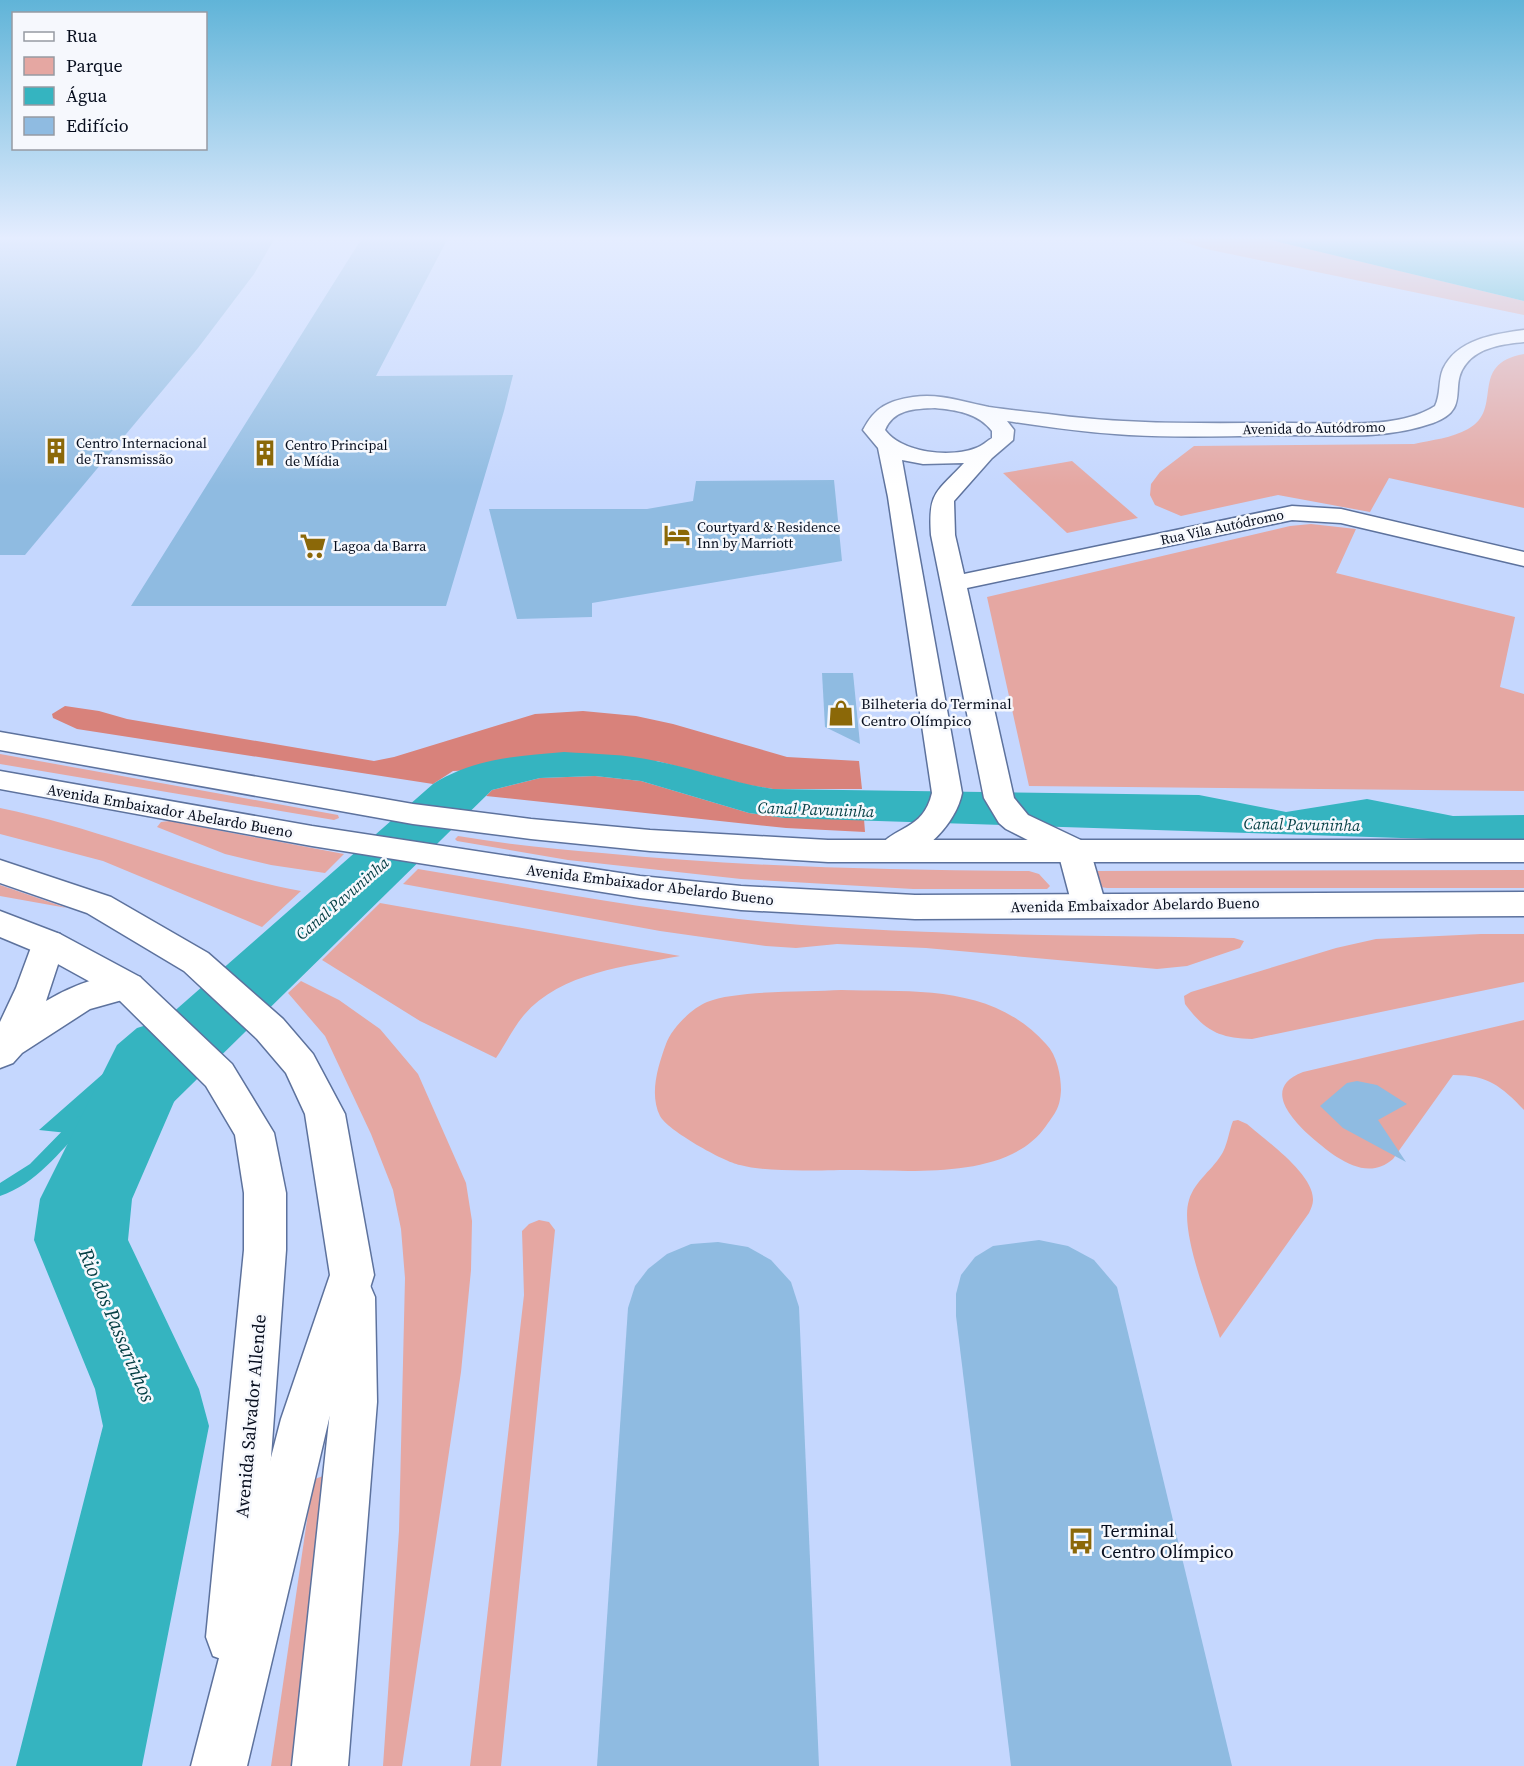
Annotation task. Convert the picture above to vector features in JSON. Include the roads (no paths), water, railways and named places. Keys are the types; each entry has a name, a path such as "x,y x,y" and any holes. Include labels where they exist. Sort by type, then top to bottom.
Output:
{"main road":[{"name":"Avenida do Autódromo","path":"1129,429 1373,428 1411,423 1438,414 1446,406 1454,366 1469,352 1489,342 1524,336"},
{"path":"1020,444 990,449 968,457 938,458 913,455 888,446 877,436 874,422 893,408 939,402 983,412 1052,422 1129,429"},
{"path":"983,412 997,420 1003,430 1002,440 990,449 943,500 941,521 999,798 1010,816 1024,826 1074,850 1089,905"},
{"path":"1047,440 1129,429"},
{"path":"888,446 900,503 942,760 946,802 941,814 931,826 917,837 893,850"},
{"name":"Rua Vila Autódromo","path":"955,583 1292,513 1321,513 1350,518 1524,558"},
{"path":"0,741 140,764 353,804 480,824 732,847 828,851 1524,851"},
{"name":"Avenida Embaixador Abelardo Bueno","path":"0,780 312,836 640,887 741,898 915,907 1524,904"},
{"path":"0,871 99,904 196,962 270,1029 300,1064 325,1114 352,1275 354,1402 320,1766"},
{"path":"0,923 48,943 137,996"},
{"path":"5,1048 34,988 48,943"},
{"path":"5,1048 79,998 137,996"},
{"name":"Avenida Salvador Allende","path":"137,996 219,1075 254,1133 265,1193 265,1250 221,1754"},
{"path":"221,1754 305,1419 352,1275"}],"water":[{"name":"Canal Pavuninha","path":"564,752 645,759 773,789 1199,795 1286,812 1367,799 1453,816 1524,815 1524,842 785,818 749,813 641,781 595,776 540,778 492,790 135,1140 39,1130 433,784 449,775 480,764 513,757"}],"waterway":[{"name":"Rio dos Passarinhos","path":"79,1766 156,1426 147,1389 81,1240 86,1199 147,1068 166,1051"},
{"path":"0,1190 35,1168 80,1122"}],"place":[{"name":"Centro Internacional de Transmissão","path":"56,451"},
{"name":"Centro Principal de Mídia","path":"265,453"},
{"name":"Courtyard & Residence Inn by Marriott","path":"677,535"},
{"name":"Lagoa da Barra","path":"313,546"},
{"name":"Bilheteria do Terminal Centro Olímpico","path":"841,713"},
{"name":"Terminal Centro Olímpico","path":"1081,1541"}]}
